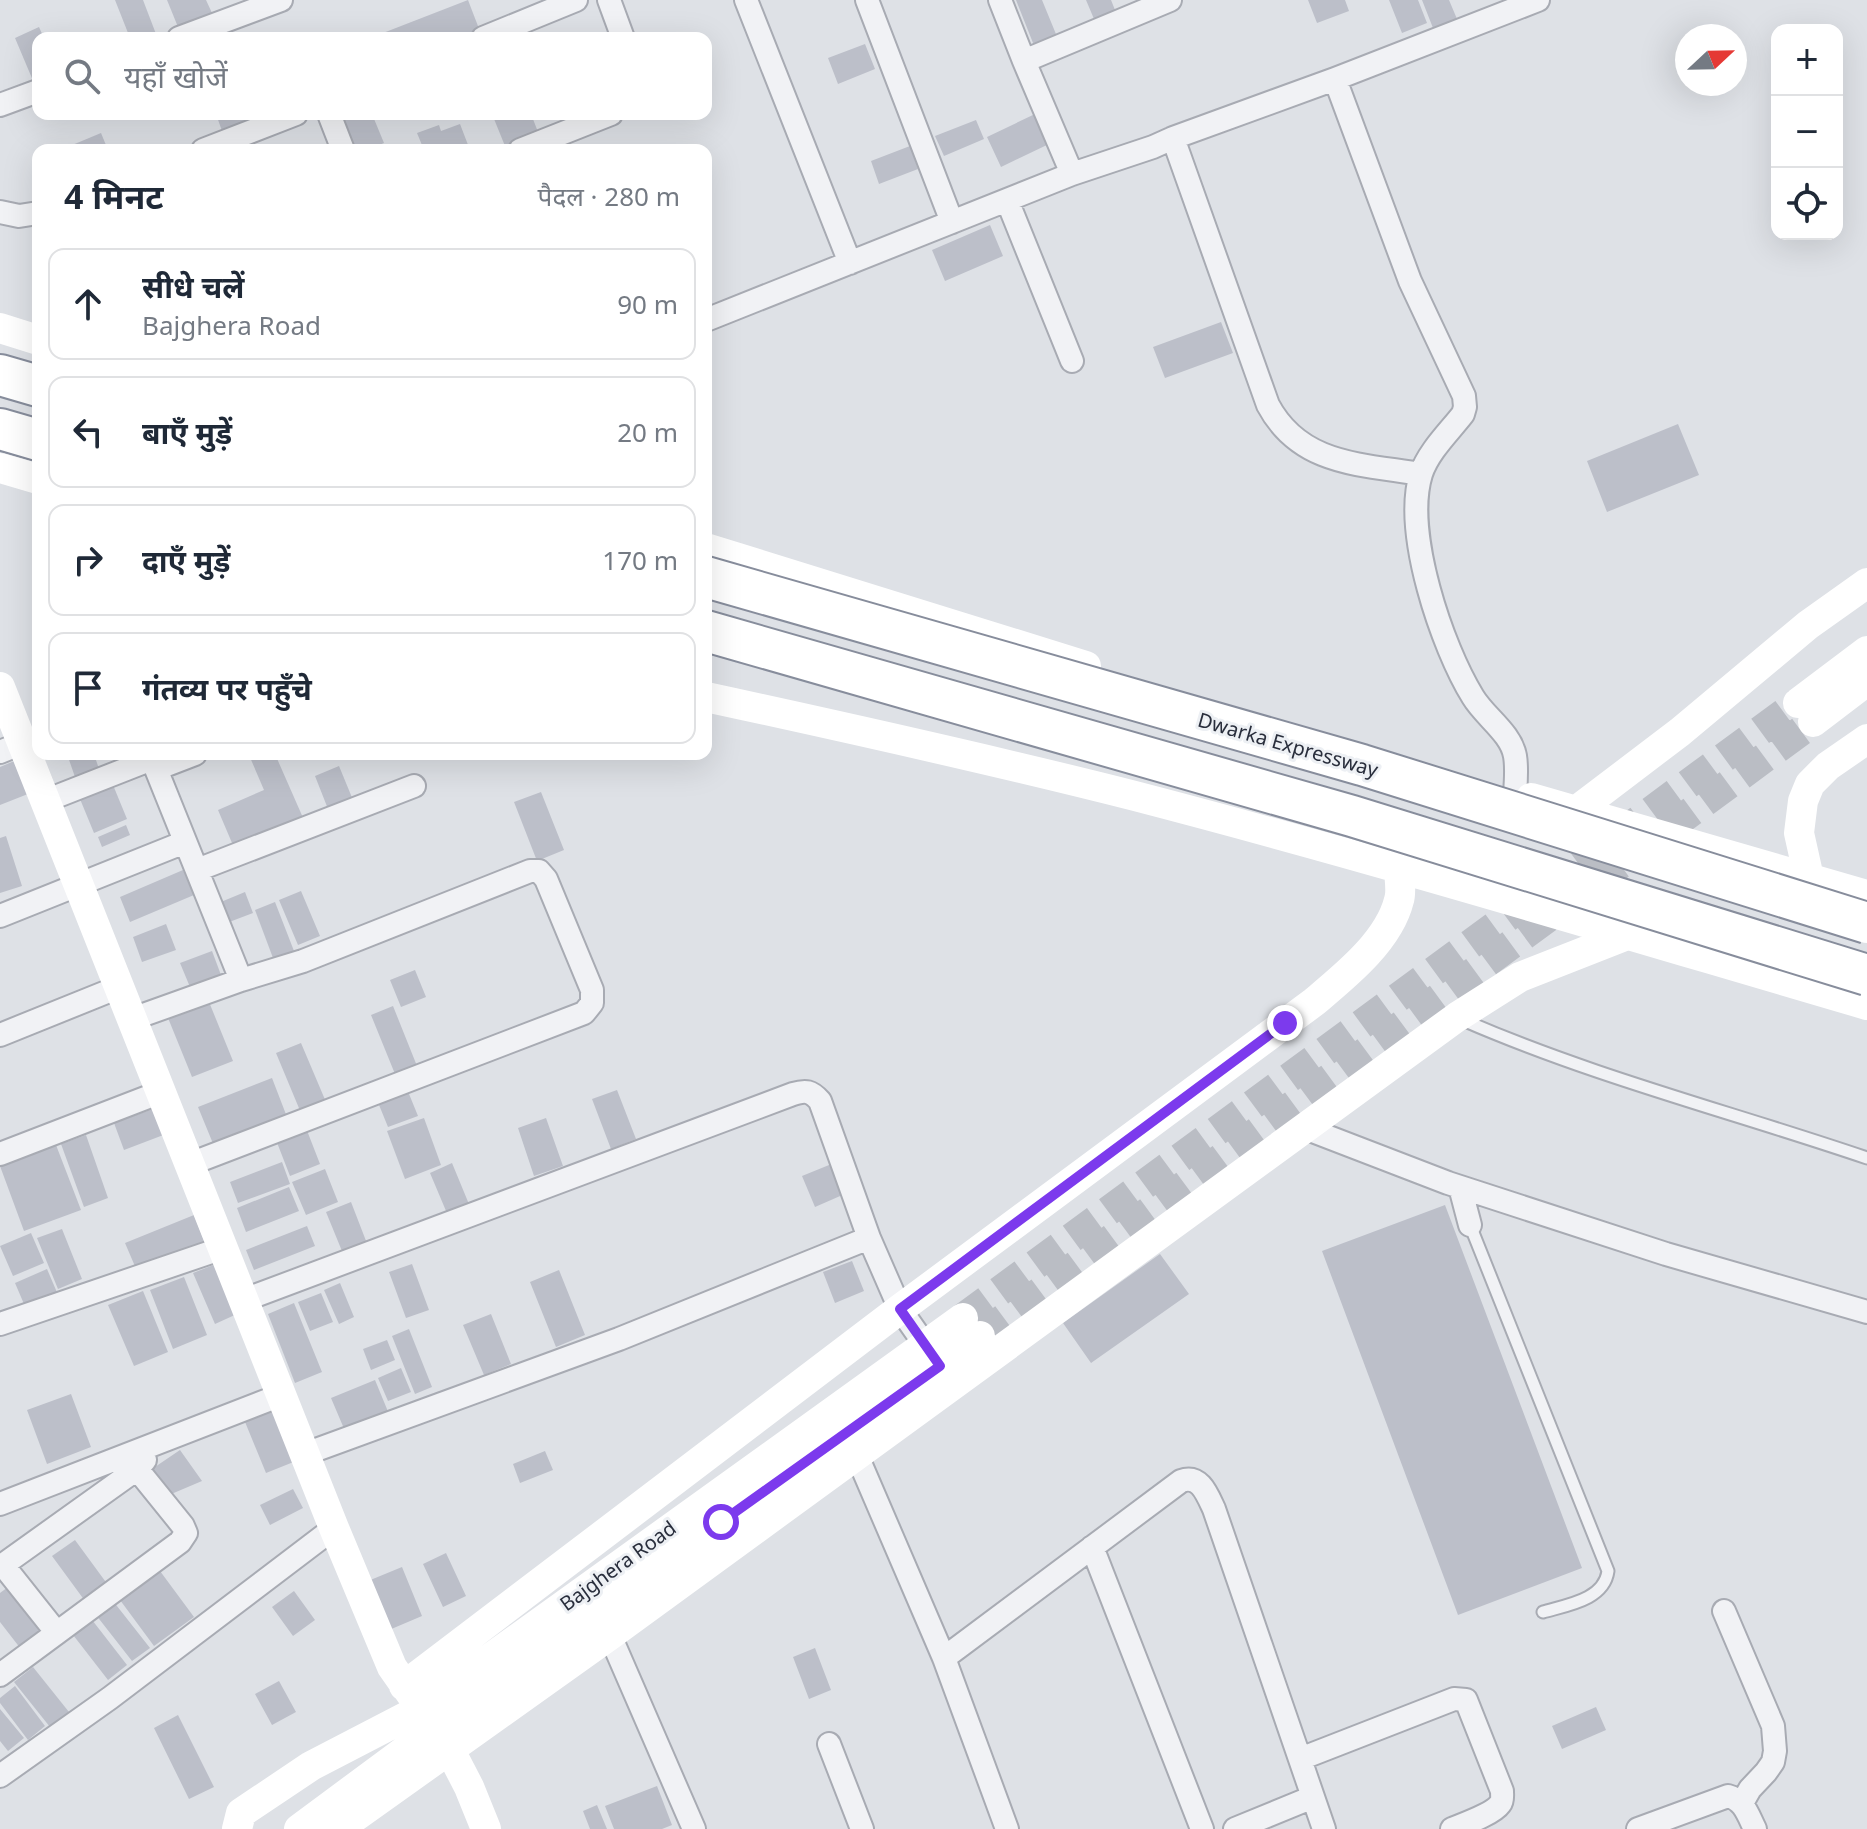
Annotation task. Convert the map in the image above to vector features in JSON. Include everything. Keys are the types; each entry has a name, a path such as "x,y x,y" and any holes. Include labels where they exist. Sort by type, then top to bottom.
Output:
{"highway":[{"path":"0,375 32,384"},
{"path":"0,429 32,438"},
{"name":"Dwarka Expressway","path":"712,579 1362,765 1867,923"},
{"path":"712,633 1352,816 1867,975"}],"street":[{"path":"195,32 281,0"},
{"path":"498,32 576,0"},
{"path":"609,0 621,32"},
{"path":"746,0 850,263"},
{"path":"867,0 952,222"},
{"path":"1000,0 1072,174"},
{"path":"1024,61 1170,0"},
{"path":"712,318 1072,174 1153,147 1538,0"},
{"path":"1335,79 1410,281 1464,396 1463,414 1421,474 1417,500 1420,555 1446,643 1475,700 1513,747 1516,759 1515,793"},
{"path":"0,105 32,93"},
{"path":"218,144 280,120"},
{"path":"331,120 341,144"},
{"path":"535,144 596,120"},
{"path":"1173,138 1268,405 1282,428 1316,453 1421,474"},
{"path":"1007,200 1072,361"},
{"path":"0,212 19,216 32,214"},
{"path":"0,328 32,338"},
{"path":"0,468 32,477"},
{"path":"712,550 1241,714 1867,895"},
{"path":"1576,811 1680,732 1808,625 1867,583"},
{"path":"1867,651 1806,713 1867,681"},
{"path":"0,687 11,748 45,801 392,1667 429,1717 469,1787 486,1829"},
{"path":"712,698 1135,796 1399,868 1867,1005"},
{"path":"1809,878 1799,833 1803,801 1810,784 1828,766 1867,739"},
{"path":"45,801 153,761 241,980"},
{"path":"197,870 414,786"},
{"path":"0,916 185,842"},
{"path":"338,1829 429,1717 900,1309 1342,979 1389,925 1400,898 1399,868"},
{"path":"132,1019 303,961 524,872 534,871 539,871 546,879 593,996 584,1013 190,1164"},
{"path":"1007,1829 944,1658 852,1444 1305,1128 1457,1017 1520,977 1627,935"},
{"path":"0,1035 119,987"},
{"path":"244,1300 808,1091 820,1101 869,1238 900,1309 933,1356 972,1327"},
{"path":"0,1154 161,1092"},
{"path":"1305,1128 1460,1187 1666,1254 1867,1312"},
{"path":"1460,1187 1470,1225"},
{"path":"305,1454 619,1339 869,1238"},
{"path":"0,1324 223,1248"},
{"name":"Bajghera Road","path":"233,1824 311,1766 429,1717 604,1622 852,1444 933,1356"},
{"name":"Bajghera Road","path":"299,1829 429,1717 933,1356"},
{"path":"0,1504 281,1395"},
{"path":"57,1633 1,1566 137,1469 157,1443"},
{"path":"0,1675 180,1542 185,1535 183,1526 137,1469"},
{"path":"944,1658 1181,1481 1196,1480 1214,1509 1324,1829"},
{"path":"0,1776 110,1698 334,1528"},
{"path":"1092,1547 1202,1829"},
{"path":"1724,1611 1773,1726 1773,1762 1742,1803"},
{"path":"604,1622 694,1829"},
{"path":"1300,1759 1454,1699 1466,1700 1502,1791 1502,1798 1494,1810 1456,1828"},
{"path":"829,1744 862,1829"},
{"path":"1638,1829 1728,1796 1742,1803 1755,1829"},
{"path":"1235,1829 1313,1797"}],"lane":[{"path":"1457,1017 1620,1079 1867,1158"},
{"path":"1470,1225 1608,1571 1604,1585 1590,1596 1543,1612"}],"building":[{"path":"115,0 143,0 155,32 128,32"},
{"path":"167,0 206,0 212,13 178,27"},
{"path":"468,0 480,32 386,32"},
{"path":"1016,0 1042,0 1058,39 1035,48"},
{"path":"1086,0 1111,0 1115,10 1094,19"},
{"path":"1308,0 1345,0 1349,11 1317,23"},
{"path":"1389,0 1418,0 1427,23 1402,33"},
{"path":"1422,0 1449,0 1457,19 1433,28"},
{"path":"39,27 41,32 32,32 32,78 15,38"},
{"path":"865,44 875,69 838,84 828,58"},
{"path":"1035,114 1049,144 1001,167 987,137"},
{"path":"218,120 249,120 222,131"},
{"path":"343,120 374,120 384,143 353,144"},
{"path":"494,120 533,120 538,132 504,144"},
{"path":"976,120 984,139 944,156 935,136"},
{"path":"460,124 468,144 422,144 417,133 439,125 441,131"},
{"path":"101,133 106,144 75,144"},
{"path":"910,146 918,169 879,184 871,161"},
{"path":"990,225 1003,256 945,281 932,250"},
{"path":"1221,322 1233,353 1165,378 1153,347"},
{"path":"1678,424 1699,475 1607,512 1587,461"},
{"path":"19,759 33,792 0,805 0,767"},
{"path":"69,760 96,760 99,769 75,777"},
{"path":"251,760 278,760 304,820 235,850 218,810 264,790"},
{"path":"339,766 353,800 328,809 315,776"},
{"path":"113,785 127,819 94,833 80,799"},
{"path":"541,792 564,850 537,861 514,802"},
{"path":"126,825 130,835 102,847 98,837"},
{"path":"6,836 22,886 0,893 0,838"},
{"path":"183,870 194,895 130,922 120,897"},
{"path":"301,891 320,936 298,945 279,900"},
{"path":"245,892 253,913 224,924 216,904"},
{"path":"275,902 294,951 273,958 255,910"},
{"path":"166,924 176,950 142,962 133,937"},
{"path":"212,951 221,975 190,987 180,963"},
{"path":"415,970 426,997 401,1007 390,980"},
{"path":"207,997 233,1061 192,1077 166,1013"},
{"path":"393,1006 417,1066 395,1074 371,1015"},
{"path":"301,1043 326,1102 301,1113 276,1053"},
{"path":"272,1078 287,1117 214,1146 198,1107"},
{"path":"407,1089 418,1116 388,1127 377,1100"},
{"path":"617,1090 636,1139 611,1149 592,1099"},
{"path":"156,1108 166,1134 124,1150 114,1123"},
{"path":"424,1118 441,1165 405,1179 387,1131"},
{"path":"546,1118 563,1166 534,1176 518,1128"},
{"path":"306,1128 320,1164 290,1176 276,1140"},
{"path":"86,1135 108,1198 84,1207 61,1144"},
{"path":"56,1145 81,1210 24,1231 0,1166"},
{"path":"282,1162 290,1184 238,1203 230,1182"},
{"path":"452,1163 471,1209 449,1218 430,1173"},
{"path":"834,1163 847,1193 815,1207 802,1176"},
{"path":"325,1169 338,1202 306,1215 292,1182"},
{"path":"289,1187 299,1211 246,1232 237,1208"},
{"path":"351,1202 368,1246 344,1256 326,1212"},
{"path":"1445,1205 1582,1568 1458,1615 1322,1251"},
{"path":"194,1215 205,1243 137,1271 125,1243"},
{"path":"307,1226 315,1246 254,1270 246,1250"},
{"path":"62,1229 82,1279 58,1289 37,1238"},
{"path":"31,1233 44,1263 13,1276 0,1246"},
{"path":"1160,1254 1189,1294 1091,1363 1063,1323"},
{"path":"852,1261 864,1291 835,1303 823,1272"},
{"path":"216,1264 237,1314 215,1324 193,1273"},
{"path":"412,1264 429,1310 406,1318 389,1272"},
{"path":"47,1269 59,1297 27,1311 15,1283"},
{"path":"559,1270 585,1335 556,1347 530,1282"},
{"path":"184,1277 207,1335 173,1349 150,1290"},
{"path":"340,1283 354,1317 339,1324 324,1290"},
{"path":"143,1291 168,1352 134,1366 108,1305"},
{"path":"321,1293 333,1322 310,1331 298,1302"},
{"path":"294,1303 322,1372 295,1383 268,1314"},
{"path":"491,1314 511,1364 484,1375 463,1325"},
{"path":"409,1329 432,1387 415,1394 392,1336"},
{"path":"387,1340 395,1360 371,1370 363,1349"},
{"path":"401,1368 411,1392 388,1401 378,1378"},
{"path":"375,1380 389,1414 345,1431 331,1398"},
{"path":"71,1394 91,1447 47,1464 27,1410"},
{"path":"277,1403 301,1459 266,1473 243,1417"},
{"path":"180,1450 202,1481 169,1495 152,1469"},
{"path":"545,1451 553,1470 520,1483 513,1464"},
{"path":"293,1489 303,1508 270,1525 260,1505"},
{"path":"75,1540 108,1585 85,1601 52,1556"},
{"path":"446,1553 466,1596 443,1607 423,1564"},
{"path":"402,1567 422,1616 389,1630 368,1581"},
{"path":"160,1571 194,1617 154,1646 120,1600"},
{"path":"8,1587 46,1635 24,1653 0,1622 0,1593"},
{"path":"294,1591 315,1620 293,1636 272,1607"},
{"path":"113,1601 150,1648 132,1661 96,1615"},
{"path":"89,1616 127,1665 108,1680 70,1631"},
{"path":"815,1648 831,1690 809,1699 793,1657"},
{"path":"33,1667 69,1712 50,1727 14,1682"},
{"path":"279,1681 296,1712 272,1725 255,1694"},
{"path":"15,1686 45,1726 28,1740 0,1703 0,1698"},
{"path":"1596,1707 1606,1730 1562,1749 1552,1726"},
{"path":"0,1709 24,1738 8,1751 0,1741"},
{"path":"178,1715 214,1787 189,1799 154,1728"},
{"path":"657,1786 672,1825 662,1829 614,1829 605,1806"},
{"path":"597,1805 607,1829 590,1829 583,1811"}],"tunnel":[{"path":"963,1318 1798,703"},
{"path":"980,1336 1813,722"}],"route":[{"path":"721,1522 940,1366 900,1309 1285,1023"}]}
